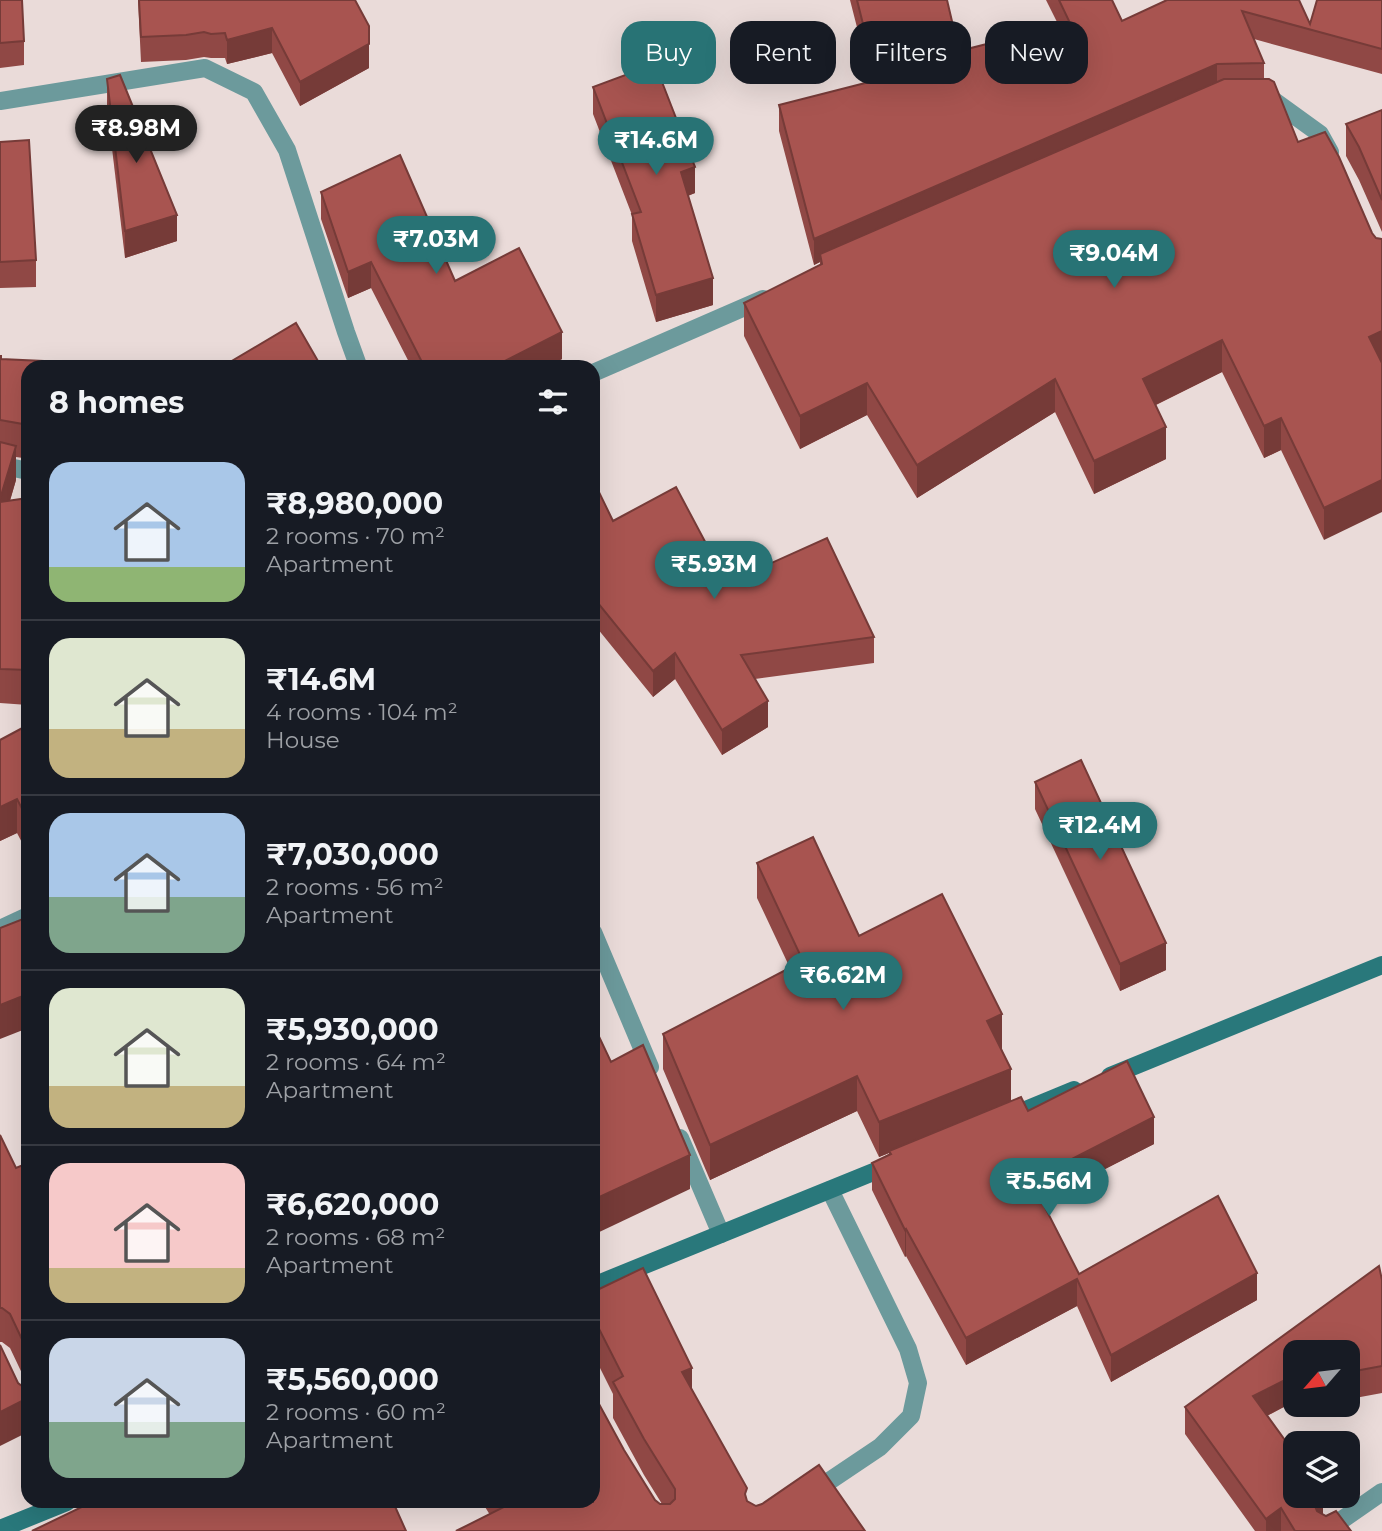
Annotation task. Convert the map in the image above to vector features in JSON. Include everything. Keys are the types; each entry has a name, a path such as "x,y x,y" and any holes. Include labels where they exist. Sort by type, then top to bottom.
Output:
{"street":[{"path":"0,101 205,68 254,92 287,150 356,360"},
{"path":"1247,100 1273,100 1320,134 1338,164"},
{"path":"600,370 773,295"},
{"path":"0,465 21,470"},
{"path":"0,929 21,919"},
{"path":"600,949 657,1083"},
{"path":"984,1127 1382,965"},
{"path":"673,1121 721,1234"},
{"path":"600,1283 907,1158"},
{"path":"801,1500 880,1447 911,1416 918,1383 908,1349 830,1190"},
{"path":"1326,1531 1382,1492"},
{"path":"0,1529 52,1508"}],"building":[{"path":"0,0 22,0 24,41 0,43"},
{"path":"139,0 355,0 369,26 369,44 300,82 272,28 227,40 225,33 204,32 141,37"},
{"path":"857,0 947,0 952,21 862,21"},
{"path":"1059,0 1112,0 1122,21 1167,0 1299,0 1310,24 1317,0 1382,0 1382,49 1242,11 1264,63 1217,64 814,239 779,105 861,84 971,84 971,48 985,44 985,84 1088,84 1088,21 1069,21"},
{"path":"120,75 177,215 125,231 107,79"},
{"path":"621,77 621,84 663,84 695,167 681,172 713,278 656,295 632,214 641,212 593,87"},
{"path":"1224,79 1269,79 1274,82 1298,142 1325,132 1339,157 1372,233 1376,238 1382,239 1382,331 1369,337 1382,363 1382,480 1324,508 1281,418 1264,426 1222,340 1143,379 1166,427 1094,461 1055,379 917,465 867,383 800,416 744,303 822,264 820,254"},
{"path":"1382,110 1382,200 1346,124"},
{"path":"29,140 36,260 0,262 0,142"},
{"path":"400,155 455,281 519,248 562,332 507,360 421,360 371,262 348,272 321,192"},
{"path":"296,323 317,360 234,360"},
{"path":"1,356 1,359 22,360 21,424 0,420"},
{"path":"0,442 16,446 0,499"},
{"path":"676,487 727,583 827,538 874,637 741,655 768,701 722,730 675,653 653,671 600,606 600,494 613,521"},
{"path":"21,499 21,670 0,669 0,502"},
{"path":"21,729 21,807 17,799 0,807 0,740"},
{"path":"1081,760 1166,943 1120,964 1035,782"},
{"path":"813,837 859,936 942,894 1002,1014 987,1021 1011,1069 879,1122 857,1076 710,1145 663,1034 803,961 757,863"},
{"path":"21,920 21,997 0,1005 0,928"},
{"path":"600,1039 611,1062 643,1045 690,1155 600,1197"},
{"path":"1127,1061 1154,1117 1031,1180 1079,1274 1218,1196 1257,1273 1111,1355 1077,1279 966,1338 905,1230 872,1163 891,1154 889,1151 1021,1097 1028,1111"},
{"path":"0,1135 16,1168 21,1166 21,1337 10,1314 0,1308"},
{"path":"1379,1266 1382,1280 1382,1366 1360,1370 1360,1340 1283,1340 1283,1381 1253,1396 1283,1437 1283,1508 1316,1508 1326,1516 1336,1511 1351,1531 1295,1531 1281,1508 1266,1519 1185,1407"},
{"path":"643,1268 692,1368 682,1372 747,1488 747,1501 756,1506 762,1504 819,1465 865,1531 456,1531 502,1508 600,1508 600,1406 655,1500 660,1504 670,1504 675,1499 675,1489 613,1382 623,1376 600,1331 600,1289"},
{"path":"0,1345 21,1385 21,1402 0,1412"},
{"path":"80,1508 396,1508 406,1531 32,1531"}]}
